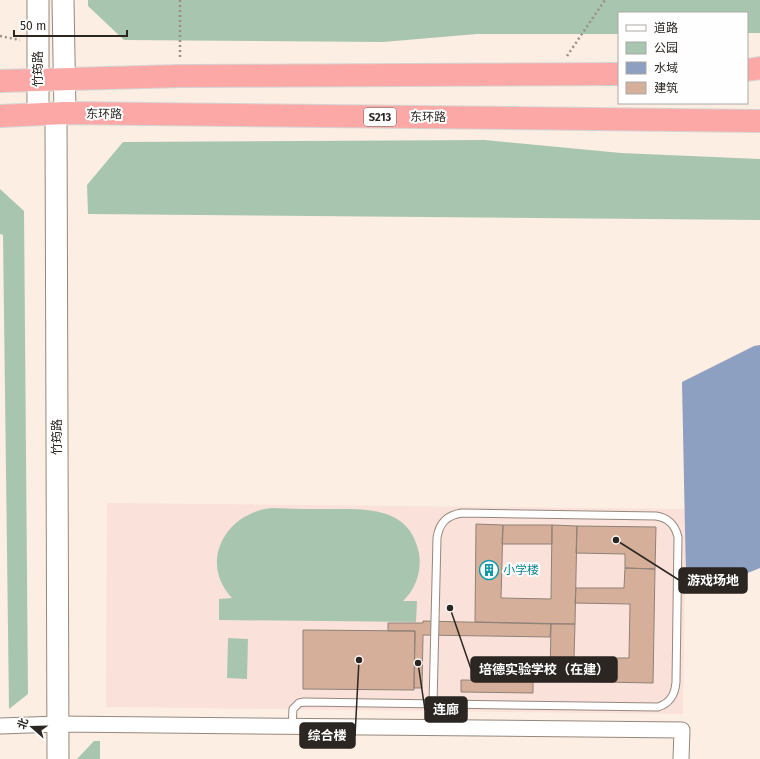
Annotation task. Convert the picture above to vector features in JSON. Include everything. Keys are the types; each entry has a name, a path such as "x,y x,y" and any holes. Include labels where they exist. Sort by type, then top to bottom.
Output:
{"highway":[{"path":"748,70 760,68"},
{"path":"0,81 64,78 180,76 618,74"},
{"path":"748,74 760,74"},
{"name":"东环路","path":"0,116 53,114 760,121"},
{"path":"730,120 760,126"}],"main road":[{"name":"竹筠路","path":"38,0 38,79 53,114"},
{"name":"竹筠路","path":"58,759 53,114 64,78 63,0"}],"street":[{"path":"0,726 58,724 682,730 681,759"}],"lane":[{"path":"292,727 293,709 299,703 433,704 658,707 667,703 674,694 676,682 678,537 673,525 663,517 656,516 462,513 450,516 445,520 440,525 437,538 433,704 433,728"}],"path":[{"path":"180,0 180,76"},
{"path":"554,74 605,0"}],"shaded area":[{"path":"107,503 686,509 683,714 106,707"}],"green space":[{"path":"88,0 760,0 760,33 748,33 748,12 618,12 618,34 477,34 383,42 124,40 88,6"},
{"path":"485,140 621,153 760,159 760,220 88,214 87,185 123,142"},
{"path":"0,189 24,211 28,694 9,709 3,235 0,234"},
{"path":"272,508 347,509 374,511 398,519 407,527 414,538 419,553 420,566 415,585 403,601 417,601 416,622 219,620 219,599 232,598 222,584 217,569 218,555 222,541 230,529 242,519 256,512"},
{"path":"228,638 248,639 247,679 227,678"},
{"path":"94,741 100,741 100,759 77,759"}],"water":[{"path":"760,345 760,568 728,581 686,579 682,382 754,346"}],"building":[{"name":"小学楼","path":"476,524 503,525 501,598 551,599 552,525 577,526 575,624 475,622"},
{"path":"503,525 552,525 552,544 502,544"},
{"path":"577,526 656,527 655,569 625,568 625,554 576,553"},
{"path":"625,568 655,569 653,683 550,681 551,624 575,624 574,658 629,658 630,604 575,603 576,588 624,588"},
{"path":"423,621 551,624 550,637 423,635 422,688 414,688 415,631 388,631 388,623 423,623"},
{"path":"303,630 415,631 414,690 303,689"},
{"path":"461,680 533,681 533,693 461,692"}],"place":[{"name":"游戏场地","path":"616,540"},
{"name":"小学楼","path":"489,570"},
{"name":"培德实验学校（在建）","path":"450,608"},
{"name":"综合楼","path":"359,660"},
{"name":"连廊","path":"418,663"}]}
